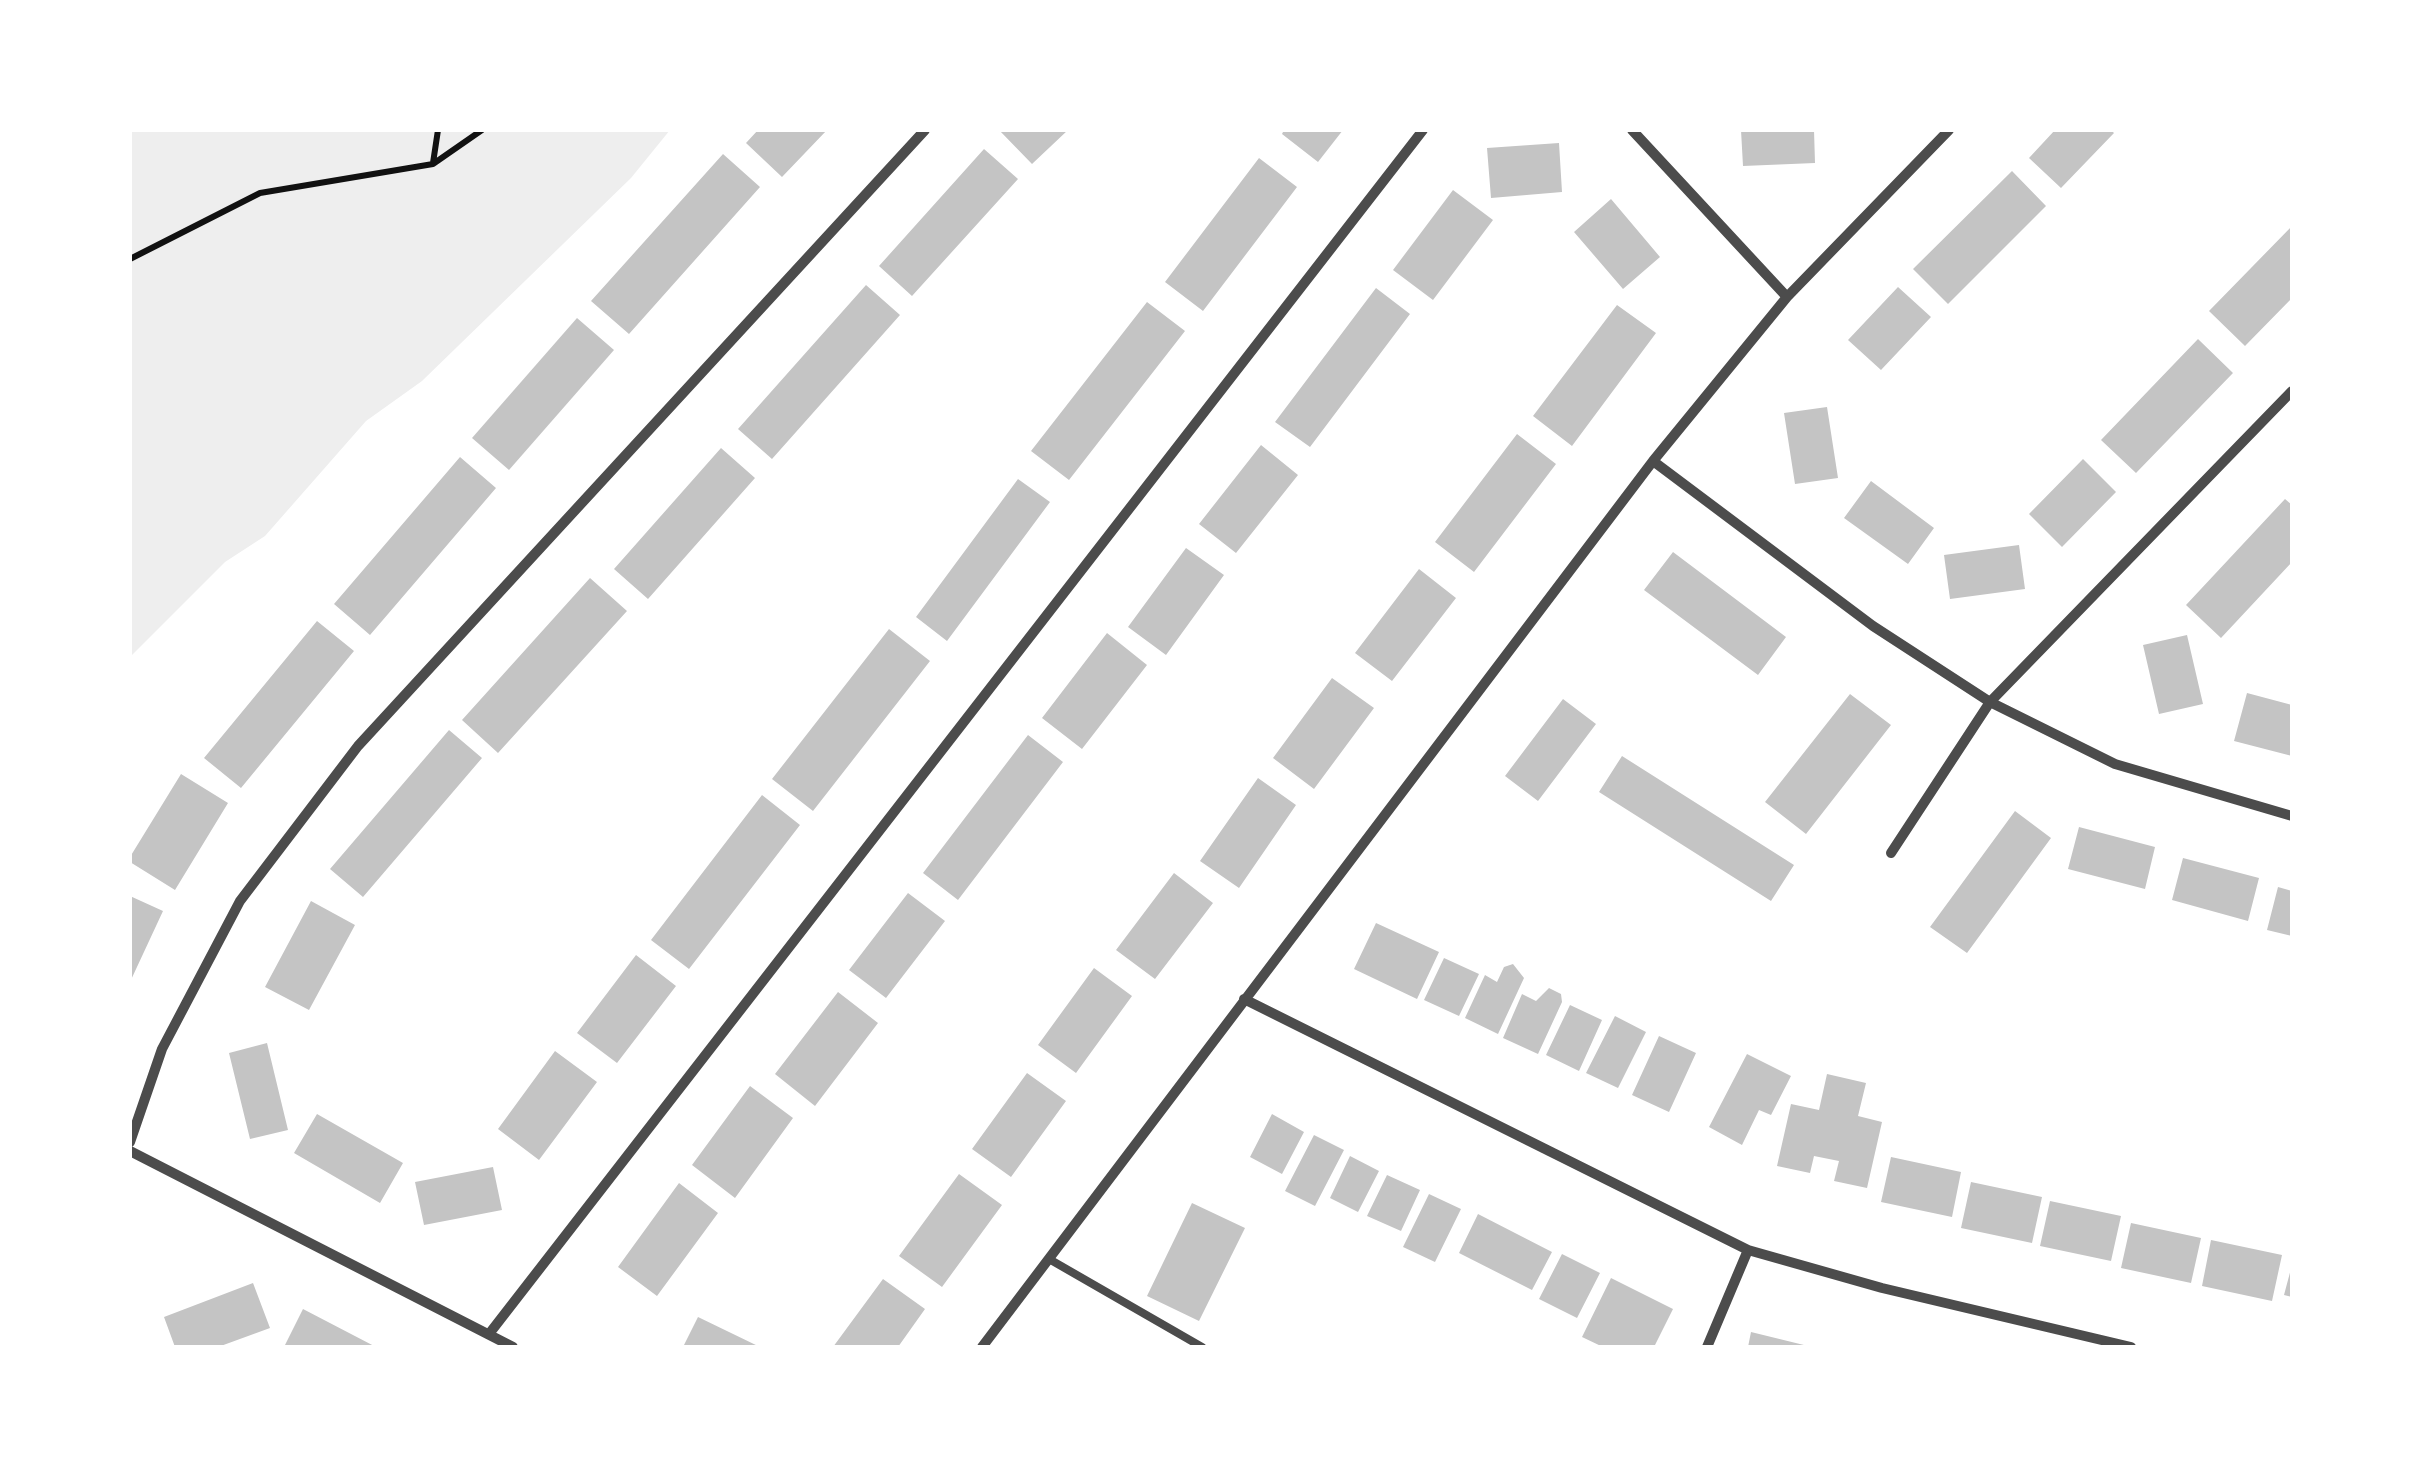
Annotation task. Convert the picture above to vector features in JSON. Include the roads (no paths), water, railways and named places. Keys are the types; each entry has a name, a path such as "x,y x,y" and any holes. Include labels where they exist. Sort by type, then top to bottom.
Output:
{"street":[{"path":"130,1142 162,1048 240,901 358,746 924,130"},
{"path":"489,1334 1423,130"},
{"path":"1632,130 1787,297"},
{"path":"982,1347 1653,461 1787,297 1949,130"},
{"path":"1891,853 1990,702 2292,391"},
{"path":"1653,461 1873,626 1990,702 2114,764 2292,816"},
{"path":"1244,999 1748,1250 1882,1288 2131,1347"},
{"path":"130,1152 513,1347"},
{"path":"1707,1347 1748,1250"}],"lane":[{"path":"1049,1259 1202,1347"}]}
